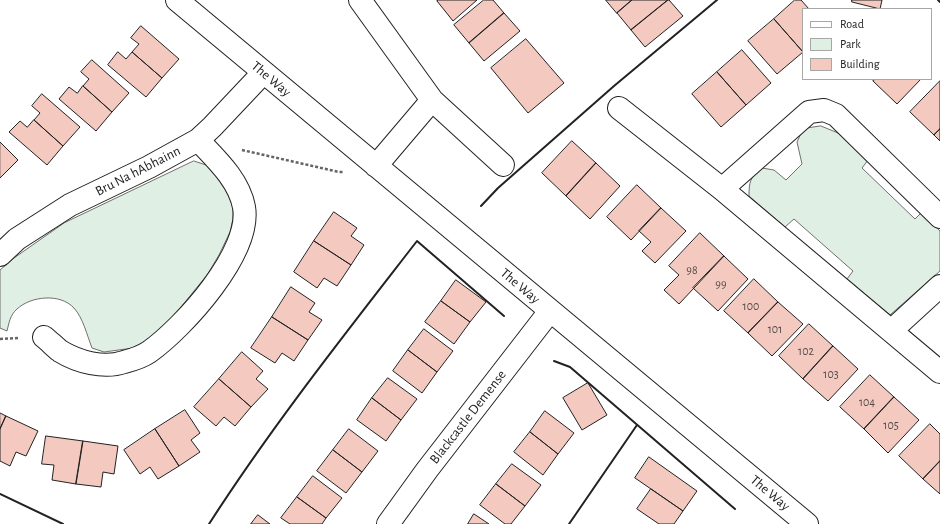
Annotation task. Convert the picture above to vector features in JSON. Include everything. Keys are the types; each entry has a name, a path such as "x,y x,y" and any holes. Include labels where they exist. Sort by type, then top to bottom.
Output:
{"street":[{"name":"The Way","path":"177,0 807,524"},
{"path":"360,0 432,100 503,165"},
{"name":"Bru Na hAbhainn","path":"0,255 17,239 70,205 149,167 198,140 263,72"},
{"path":"379,169 432,100"},
{"path":"619,108 722,189 940,372"},
{"path":"722,189 809,112 824,110 836,115 940,216"},
{"path":"44,337 60,350 81,360 100,365 123,363 148,353 169,336 198,306 216,283 238,245 245,226 244,207 238,188 219,162 198,140"},
{"path":"891,331 940,286"},
{"name":"Blackcastle Demense","path":"388,524 427,470 550,311"}],"path":[{"path":"237,149 339,172 379,169"}],"green space":[{"path":"821,126 838,133 868,160 862,168 915,219 921,213 940,231 940,271 890,315 847,279 853,271 794,219 785,227 749,196 751,180 762,168 774,170 786,180 802,164 797,142 803,129"},
{"path":"194,161 212,167 226,186 233,208 233,219 230,232 207,275 160,333 133,348 104,352 92,348 82,322 74,308 68,303 54,298 30,301 17,309 13,314 7,331 0,328 0,270 14,258 64,223"}],"building":[{"path":"477,0 453,21 437,1"},
{"path":"484,0 493,0 504,13 469,43 454,25"},
{"path":"606,0 632,0 617,13"},
{"path":"632,0 668,0 631,30 617,13"},
{"path":"668,0 683,16 645,47 631,30"},
{"path":"795,0 801,0 808,8 802,8 802,51 774,19"},
{"path":"852,0 882,0 880,8 852,2"},
{"path":"504,13 520,31 484,61 469,43"},
{"path":"774,19 802,51 802,53 777,74 748,41"},
{"path":"141,26 179,59 162,78 132,52 139,44 131,38"},
{"path":"526,39 564,83 528,113 491,68"},
{"path":"742,50 771,83 746,105 717,72"},
{"path":"118,52 126,59 132,52 162,78 146,97 108,65"},
{"path":"92,60 129,93 112,112 83,86 89,79 81,72"},
{"path":"717,72 746,105 721,127 692,94"},
{"path":"874,80 920,80 897,104 873,81"},
{"path":"940,81 940,129 934,135 910,112"},
{"path":"83,86 112,112 96,131 59,99 69,87 77,93"},
{"path":"42,94 80,127 63,146 34,120 40,113 32,106"},
{"path":"34,120 63,146 47,165 9,132 20,121 27,127"},
{"path":"940,129 940,141 934,135"},
{"path":"572,141 596,163 566,196 542,173"},
{"path":"0,142 18,160 0,178"},
{"path":"596,163 620,186 590,219 566,196"},
{"path":"637,185 661,208 631,240 607,217"},
{"path":"661,208 686,231 655,263 642,251 651,242 639,231"},
{"path":"334,212 357,228 351,236 364,245 351,265 314,241"},
{"path":"700,233 724,256 679,304 664,290 679,275 669,266"},
{"path":"314,241 351,265 337,286 324,278 317,288 294,272"},
{"path":"724,256 748,279 718,311 693,288"},
{"path":"754,279 778,302 748,333 724,311"},
{"path":"456,280 486,302 470,322 441,301"},
{"path":"291,287 315,303 309,312 322,320 308,340 272,317"},
{"path":"441,301 470,322 454,344 425,322"},
{"path":"778,302 803,324 772,356 748,333"},
{"path":"272,317 308,340 294,361 282,353 275,363 251,348"},
{"path":"809,324 833,346 803,379 779,356"},
{"path":"424,329 453,351 437,372 408,350"},
{"path":"833,346 858,369 828,401 803,379"},
{"path":"408,350 437,372 422,393 393,371"},
{"path":"242,352 263,371 256,379 268,389 251,407 219,379"},
{"path":"870,375 894,397 864,429 840,407"},
{"path":"388,378 417,399 401,420 372,398"},
{"path":"219,379 251,407 235,426 224,417 216,426 194,407"},
{"path":"588,383 607,415 582,430 563,398"},
{"path":"894,397 919,420 888,453 864,429"},
{"path":"372,398 401,420 386,441 357,420"},
{"path":"185,410 200,433 191,440 200,452 179,466 155,429"},
{"path":"545,411 574,433 558,454 530,432"},
{"path":"0,413 6,416 0,429"},
{"path":"6,416 38,431 26,456 16,452 10,466 0,461 0,429"},
{"path":"930,424 940,434 940,461 923,479 899,456"},
{"path":"155,429 179,466 158,479 150,467 140,474 124,450"},
{"path":"349,429 378,451 362,472 333,450"},
{"path":"530,432 558,454 543,475 514,452"},
{"path":"46,436 83,441 76,484 52,480 54,465 42,464"},
{"path":"83,441 118,446 114,474 103,472 101,487 76,484"},
{"path":"333,450 362,472 346,493 317,471"},
{"path":"649,457 697,491 683,511 635,478"},
{"path":"940,461 940,494 923,479"},
{"path":"512,464 541,485 525,506 496,484"},
{"path":"313,476 342,498 326,518 297,497"},
{"path":"496,484 525,506 511,524 505,524 480,505"},
{"path":"651,489 683,511 674,524 659,524 637,509"},
{"path":"297,497 326,518 322,524 290,524 281,518"},
{"path":"474,514 489,524 468,524"},
{"path":"258,515 270,524 251,524"}],"wall":[{"path":"481,206 498,188 614,86 717,0"},
{"path":"209,524 284,416 417,241 504,316"},
{"path":"554,361 570,367 735,509"},
{"path":"569,524 637,425"},
{"path":"0,494 63,524"}]}
